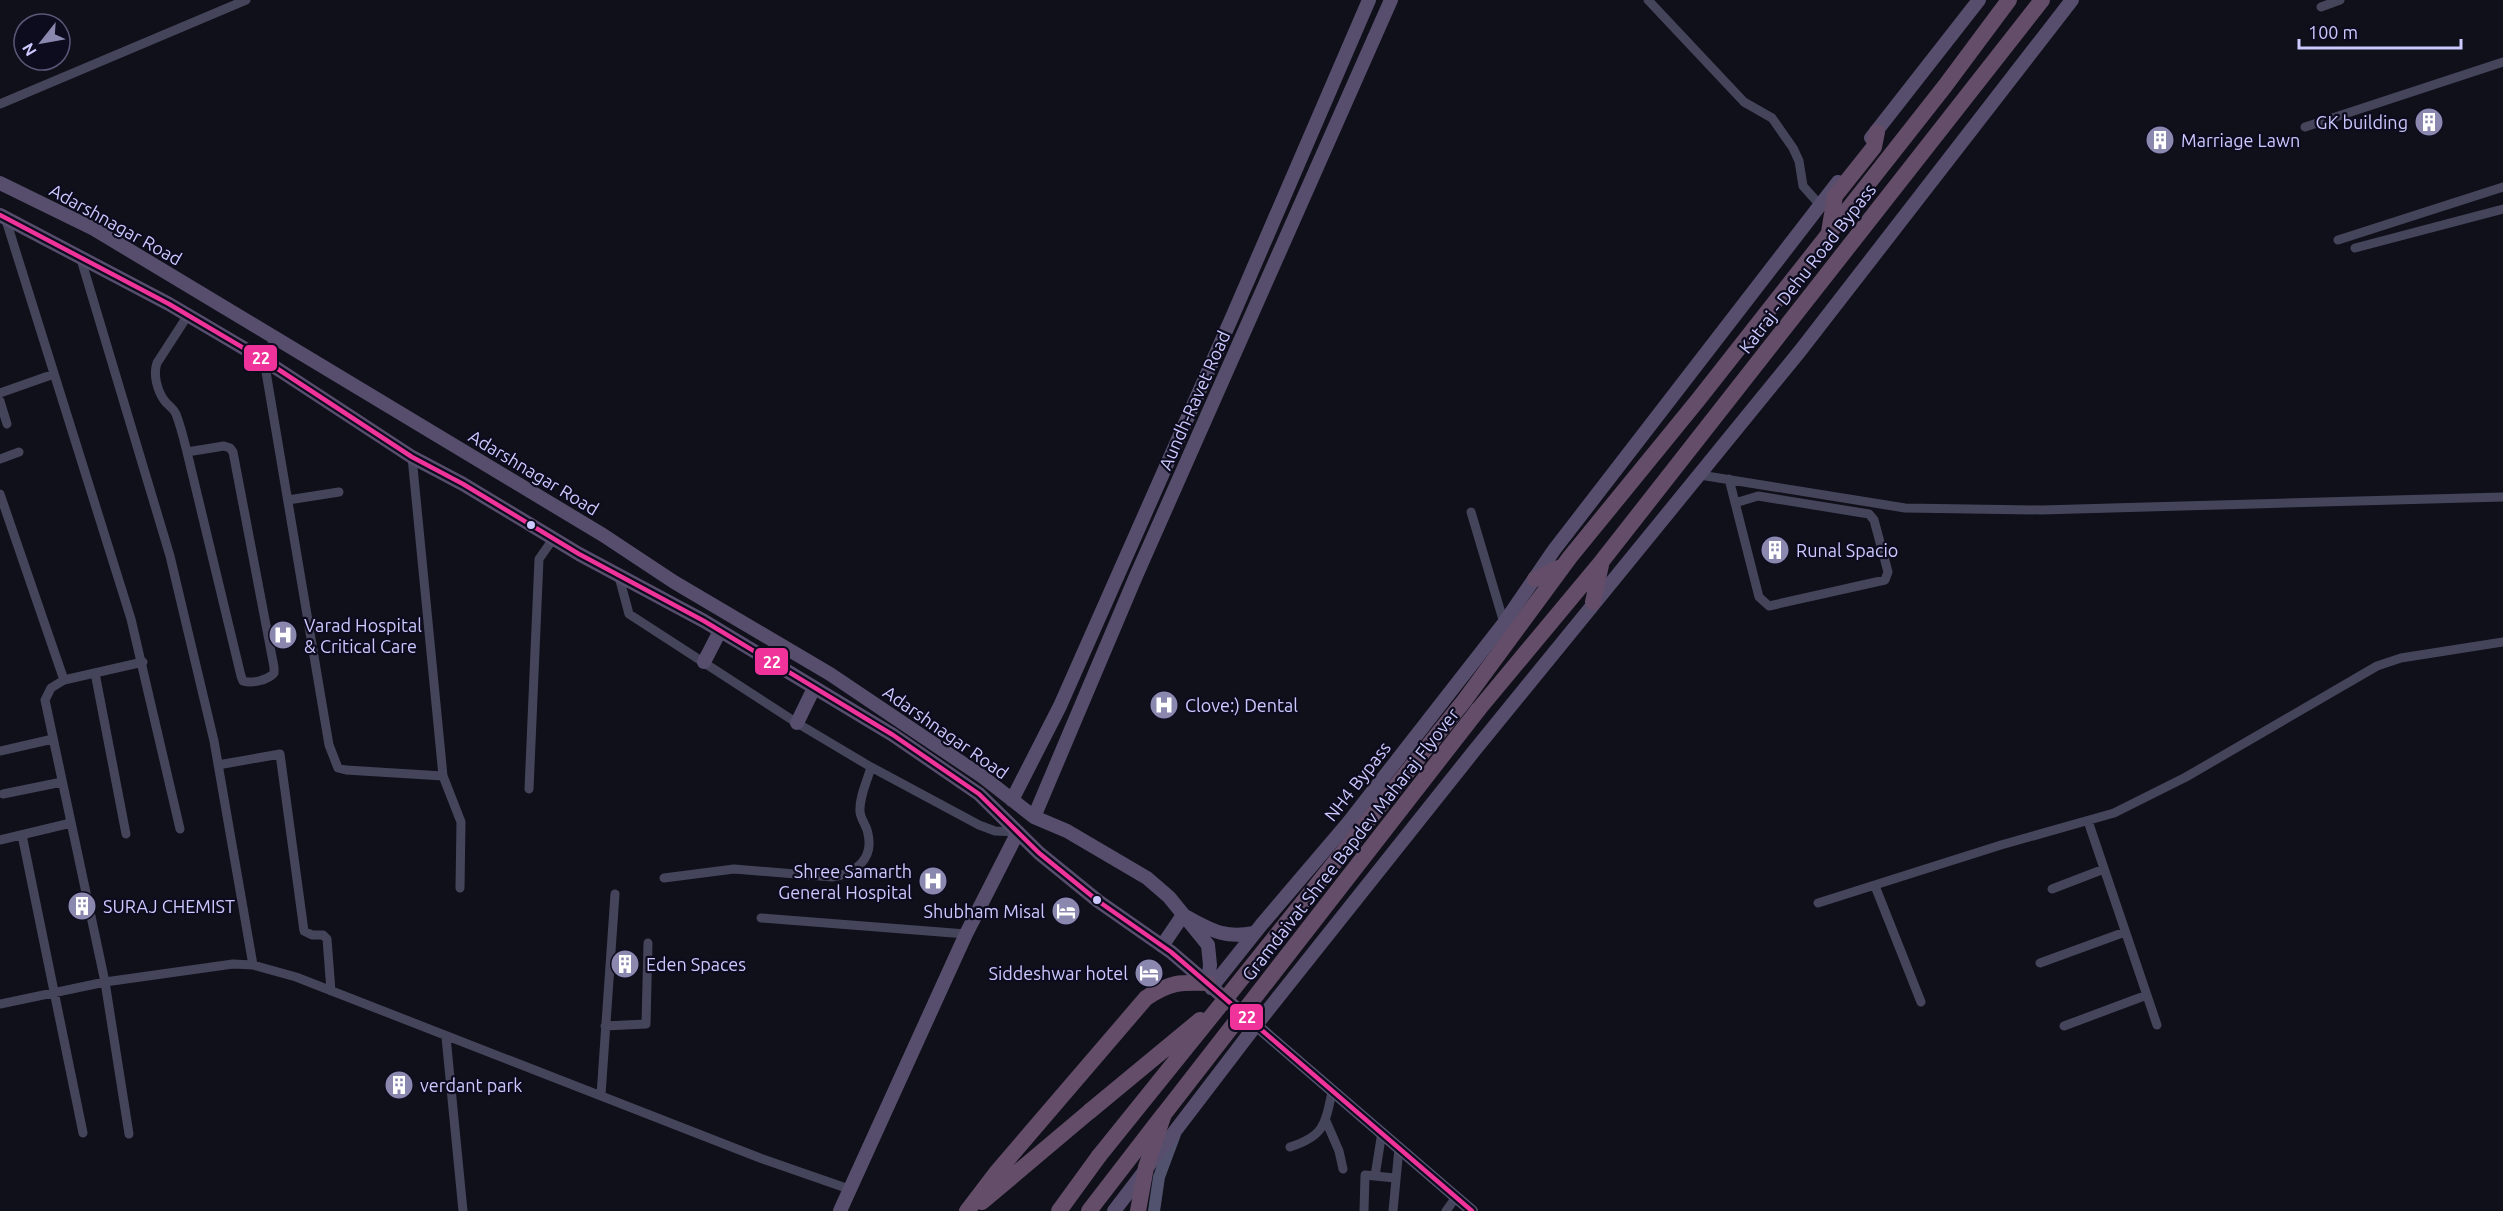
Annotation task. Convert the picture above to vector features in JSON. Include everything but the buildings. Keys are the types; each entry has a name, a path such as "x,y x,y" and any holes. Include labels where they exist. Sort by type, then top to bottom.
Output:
{"highway":[{"name":"Katraj - Dehu Road Bypass","path":"1534,590 1563,566 1829,233 2009,0"},
{"name":"Katraj - Dehu Road Bypass","path":"1602,561 2042,0"},
{"path":"1829,233 1835,196 1874,147 1876,132"},
{"path":"1593,602 1602,561"},
{"name":"Gramdaivat Shree Bapdev Maharaj Flyover","path":"1059,1211 1227,997 1471,705 1602,561"},
{"name":"Gramdaivat Shree Bapdev Maharaj Flyover","path":"1089,1211 1471,705 1534,590"},
{"path":"967,1211 996,1173 1146,998 1159,989 1177,982 1209,986"},
{"path":"973,1211 1227,997"},
{"path":"1138,1211 1146,1167 1164,1114"}],"main road":[{"name":"Aundh-Ravet Road","path":"1012,800 1060,706 1369,0"},
{"name":"Aundh-Ravet Road","path":"1034,817 1136,576 1391,0"},
{"name":"NH4 Bypass","path":"1209,986 1348,823 1504,622 1534,590 1554,550 1979,0"},
{"path":"1114,1211 1256,1025 1593,602 1700,475 1887,240 2072,0"},
{"name":"Adarshnagar Road","path":"0,183 94,229 276,336 603,535 675,582 830,674 983,777 1034,817"},
{"name":"Adarshnagar Road","path":"2,216 188,315 264,360 412,457 463,484 552,539 618,573 893,735 979,794 1039,853 1098,902 1162,946 1256,1025"},
{"path":"704,663 720,632"},
{"path":"797,723 814,688"},
{"path":"1034,817 1067,831 1147,878 1169,897 1208,945 1209,986"},
{"path":"840,1211 966,934 1018,832"},
{"path":"1183,915 1215,932 1235,936 1254,933"},
{"path":"1162,946 1183,915"},
{"path":"1256,1025 1472,1211"},
{"path":"1154,1211 1159,1177 1177,1130"}],"street":[{"path":"0,104 246,0"},
{"path":"1648,0 1744,102 1772,118 1793,148 1799,161 1803,186 1820,205"},
{"path":"2321,7 2340,0"},
{"path":"2305,127 2503,62"},
{"path":"2338,240 2503,187"},
{"path":"2355,248 2503,209"},
{"path":"2,216 54,374 143,662 180,829"},
{"path":"80,256 170,556 218,765 253,965"},
{"path":"187,452 224,446 233,452 274,667 274,673 270,677 249,683 243,681 241,676 187,452 176,414 173,407 166,403 161,395 154,371 188,315"},
{"path":"276,336 264,360 333,760 338,768 346,770 443,776"},
{"path":"0,393 54,374"},
{"path":"0,401 7,424"},
{"path":"0,459 19,452"},
{"path":"412,457 443,776 461,822 460,888"},
{"path":"1700,475 1905,508 2041,510 2503,497"},
{"path":"1729,479 1735,503 1759,597 1764,603 1769,606 1885,580 1888,572 1874,520 1869,514 1758,496 1735,503"},
{"path":"288,500 339,492"},
{"path":"0,494 4,517 63,680"},
{"path":"1471,512 1504,622"},
{"path":"529,789 539,559 552,539"},
{"path":"618,573 629,614 704,663 871,768 979,825 995,831 1018,832"},
{"path":"1818,903 2001,845 2114,813 2186,777 2377,666 2401,658 2503,642"},
{"path":"129,1134 105,982 45,700 51,688 63,680 143,662"},
{"path":"95,673 126,834"},
{"path":"0,751 53,738"},
{"path":"218,765 279,754 304,931 323,935 327,939 331,991"},
{"path":"664,878 734,869 832,878 847,875 863,863 867,856 869,834 860,814 860,800 871,768"},
{"path":"3,794 62,782"},
{"path":"2088,821 2157,1025"},
{"path":"0,840 71,823"},
{"path":"22,834 83,1133"},
{"path":"2052,889 2104,869"},
{"path":"1875,886 1921,1002"},
{"path":"601,1095 615,894"},
{"path":"761,918 966,934"},
{"path":"2040,963 2125,932"},
{"path":"605,1026 646,1024 648,943"},
{"path":"0,1004 105,982 209,966 253,965 296,977 760,1158 849,1189"},
{"path":"2064,1026 2147,995"},
{"path":"446,1037 463,1211"},
{"path":"1290,1147 1317,1136 1326,1121 1332,1092"},
{"path":"1326,1121 1339,1151 1343,1169"},
{"path":"1375,1176 1382,1132"},
{"path":"1393,1211 1399,1148"},
{"path":"1364,1211 1365,1175 1395,1178"},
{"path":"1446,1211 1456,1197"}],"transit line":[{"name":"22","path":"0,215 169,304 264,360 412,457 463,484 579,554 704,621 893,735 979,794 1039,853 1098,901 1171,952 1472,1211"}],"place":[{"name":"GK building","path":"2429,122"},
{"name":"Marriage Lawn","path":"2160,140"},
{"name":"Runal Spacio","path":"1775,550"},
{"name":"Varad Hospital & Critical Care","path":"283,635"},
{"name":"Clove:) Dental","path":"1164,705"},
{"name":"Shree Samarth General Hospital","path":"933,881"},
{"name":"SURAJ CHEMIST","path":"82,906"},
{"name":"Shubham Misal","path":"1066,911"},
{"name":"Eden Spaces","path":"625,964"},
{"name":"Siddeshwar hotel","path":"1149,973"},
{"name":"verdant park","path":"399,1085"}]}
